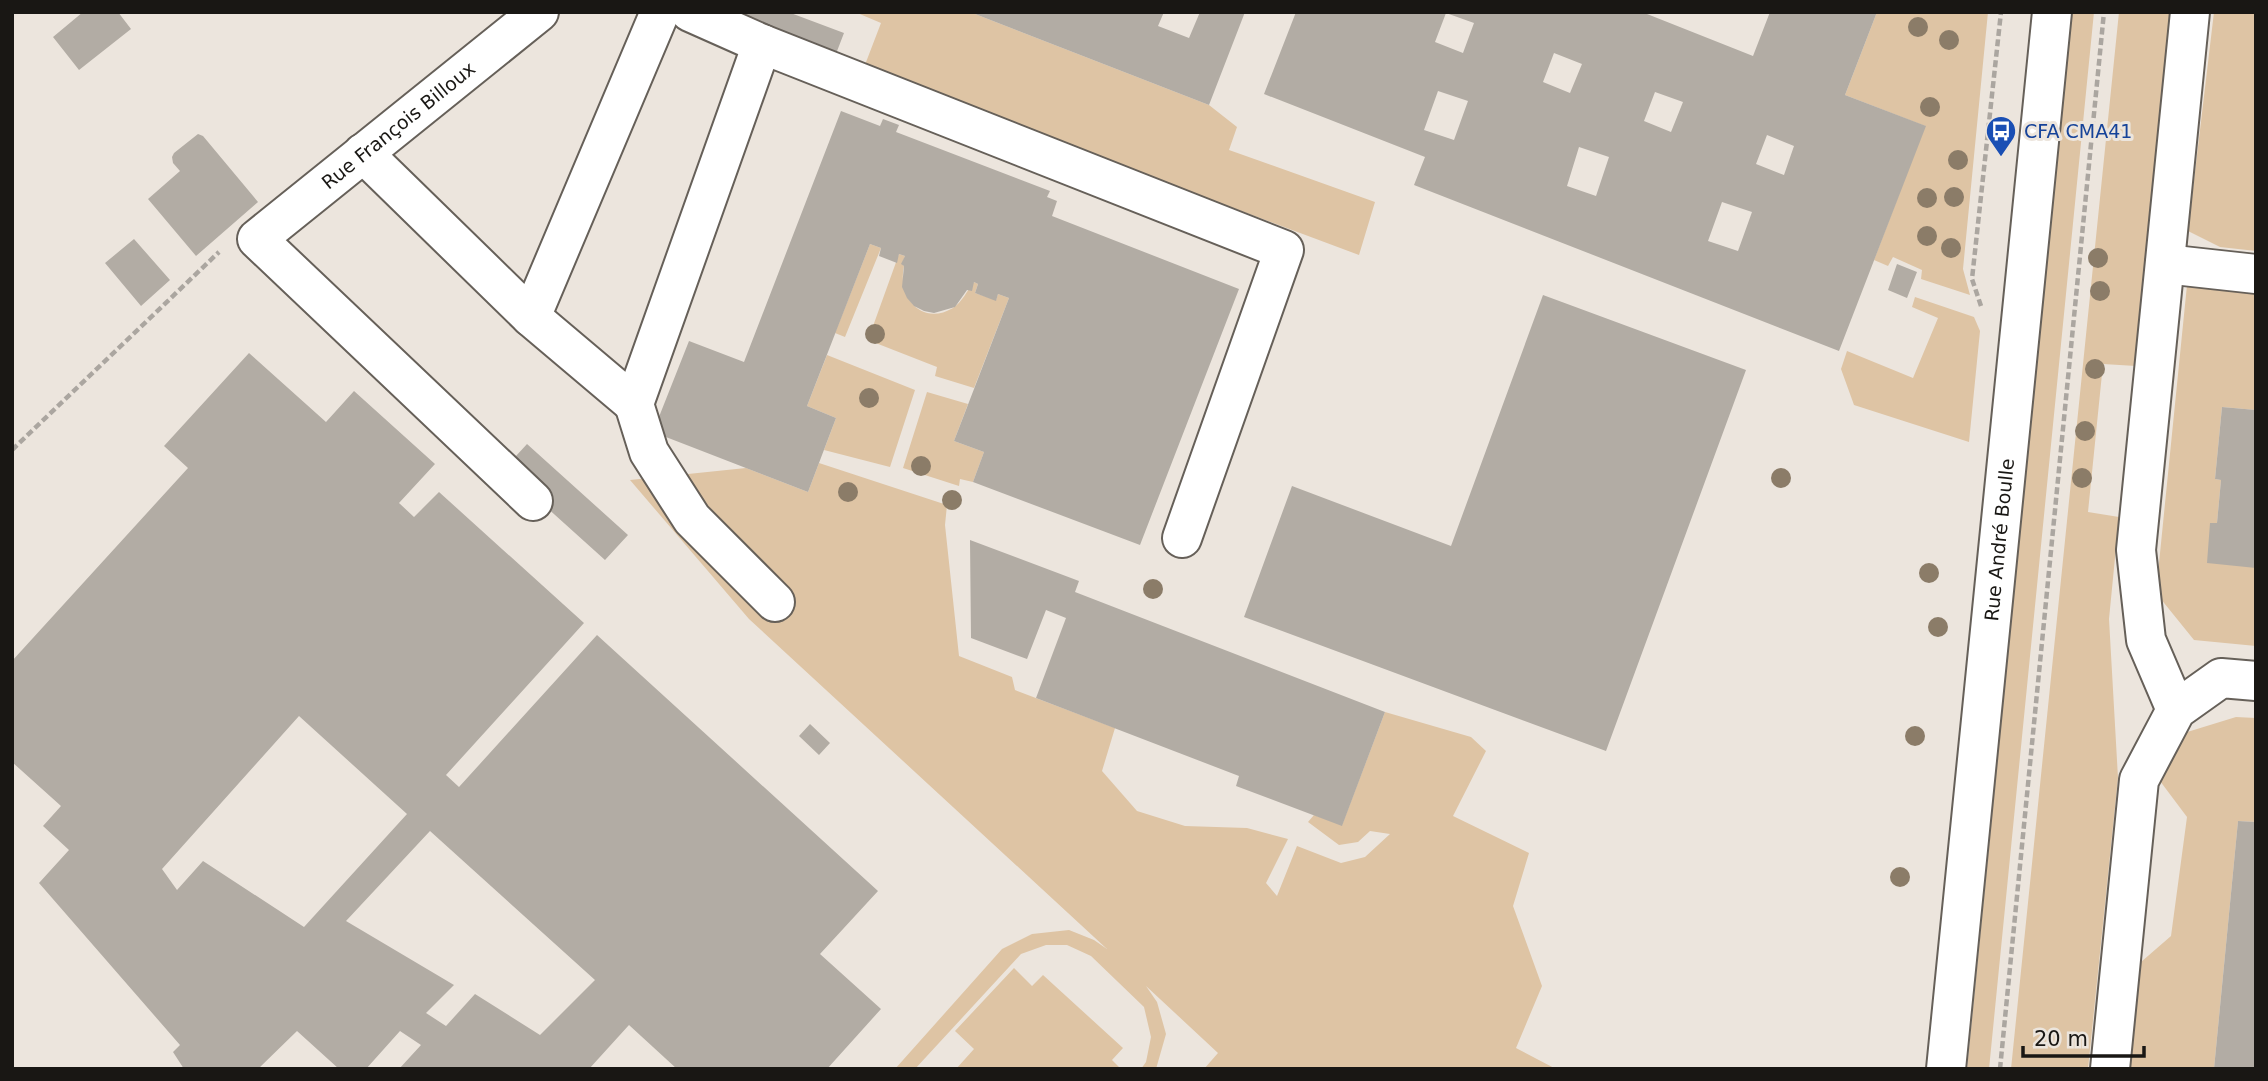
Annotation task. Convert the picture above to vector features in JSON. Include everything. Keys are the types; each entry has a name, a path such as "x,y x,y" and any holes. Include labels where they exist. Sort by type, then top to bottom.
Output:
{"street":[{"name":"Rue François Billoux","path":"243,241 363,153 539,12"},
{"path":"531,317 660,12"},
{"path":"690,12 762,44 1284,250 1182,538"},
{"name":"Rue André Boulle","path":"1946,1069 2052,12"},
{"path":"2176,710 2146,640 2136,550 2190,12"},
{"path":"634,404 762,44"},
{"path":"363,153 531,317 634,404 649,453 692,519 775,602"},
{"path":"243,241 533,501"},
{"path":"2165,264 2256,274"},
{"path":"2110,1069 2139,780 2176,710 2221,678 2256,681"}],"path":[{"path":"2000,1069 2104,12"},
{"path":"12,450 243,241"}],"shaded area":[{"path":"855,12 970,12 1209,105 1237,127 1229,150 1375,202 1359,255 863,70 881,23"},
{"path":"1877,12 1988,12 1963,269 1970,295 1921,279 1922,270 1893,257 1888,266 1874,260 1925,126 1845,95"},
{"path":"2071,12 2094,12 1989,1069 1967,1069"},
{"path":"2119,12 2170,12 2136,366 2103,364 2088,512 2119,517 2109,619 2118,778 2088,1069 2011,1069"},
{"path":"2214,12 2256,12 2256,251 2220,247 2188,231"},
{"path":"870,244 881,248 845,337 835,333"},
{"path":"899,254 905,256 902,264 904,288 914,305 922,311 931,314 953,308 974,282 978,284 975,293 996,300 998,294 1009,298 974,388 935,376 937,367 868,340"},
{"path":"2187,285 2256,293 2256,410 2222,407 2215,479 2221,480 2217,523 2210,523 2256,568 2256,646 2194,640 2156,593"},
{"path":"1915,297 1974,317 1980,331 1969,442 1854,405 1841,369 1847,351 1913,378 1938,318 1912,307"},
{"path":"827,355 915,390 890,467 824,450 836,418 807,406"},
{"path":"927,392 968,404 954,441 984,452 973,482 960,479 959,486 903,468"},
{"path":"819,463 947,505 945,525 959,656 1012,677 1015,690 1115,728 1102,771 1137,811 1185,826 1247,828 1288,839 1266,883 1277,896 1297,846 1341,863 1365,857 1390,834 1370,831 1358,842 1339,845 1308,822 1314,815 1342,825 1385,712 1471,737 1486,751 1453,816 1529,853 1513,906 1542,986 1516,1048 1556,1069 1204,1069 1218,1053 1146,986 1157,1002 1166,1034 1156,1069 1141,1069 1146,1062 1151,1037 1144,1007 1091,956 1067,945 1046,945 1021,954 915,1069 895,1069 1002,949 1032,934 1069,930 1094,940 1107,949 749,619 630,480 746,468 808,492"},
{"path":"2236,717 2256,718 2256,822 2238,821 2214,1069 2129,1069 2141,962 2171,936 2187,817 2160,781 2184,733"},
{"path":"1014,968 1032,986 1043,975 1123,1048 1112,1060 1121,1069 956,1069 974,1049 955,1031"}],"building":[{"path":"83,12 118,12 131,29 79,70 53,37"},
{"path":"717,12 788,12 844,33 834,59"},
{"path":"970,12 1164,12 1158,26 1189,38 1200,12 1245,12 1209,105"},
{"path":"1296,12 1642,12 1753,56 1770,12 1877,12 1845,95 1926,126 1839,351 1414,185 1425,157 1264,94","holes":["1446,13 1474,23 1463,53 1435,42","1554,53 1582,64 1570,93 1543,82","1438,91 1468,101 1454,140 1424,130","1655,92 1683,102 1671,132 1644,121","1767,135 1794,146 1784,175 1756,164","1579,147 1609,157 1596,196 1567,186","1722,202 1752,212 1738,251 1708,241"]},
{"path":"841,111 880,126 883,119 899,125 896,132 1050,191 1047,197 1057,201 1052,216 1239,289 1140,545 973,482 984,452 954,441 1009,298 998,294 996,301 975,293 978,284 974,282 972,291 967,290 955,307 934,313 924,311 914,306 902,287 904,266 901,264 905,256 899,254 897,263 879,256 881,248 870,244 807,406 836,418 808,492 653,432 689,341 744,362"},
{"path":"198,134 203,136 258,202 196,256 148,199 180,171 173,163 172,157"},
{"path":"134,239 170,280 141,306 105,263"},
{"path":"1897,264 1917,272 1907,298 1888,290"},
{"path":"1543,295 1746,370 1606,751 1244,617 1292,486 1451,546"},
{"path":"249,353 326,422 354,391 435,464 399,503 414,517 439,492 584,623 446,775 459,787 597,635 878,891 820,954 881,1009 827,1069 677,1069 629,1025 589,1069 399,1069 421,1045 400,1031 366,1069 339,1069 297,1031 258,1069 184,1069 173,1052 180,1045 39,883 69,850 43,826 61,806 12,762 12,661 188,468 164,446","holes":["299,716 407,814 304,927 203,861 177,890 162,869","430,831 595,980 540,1035 475,994 446,1026 426,1013 454,985 346,921"]},
{"path":"2222,407 2256,410 2256,568 2207,563 2210,523 2217,523 2221,480 2215,479"},
{"path":"527,444 628,535 605,560 504,469"},
{"path":"970,540 1079,581 1075,592 1385,712 1342,826 1236,786 1239,776 1036,698 1066,618 1046,610 1027,659 971,638"},
{"path":"810,724 830,743 819,755 799,736"},
{"path":"2238,821 2256,822 2256,1069 2214,1069"}],"place":[{"name":"CFA CMA41","path":"2001,158"}]}
